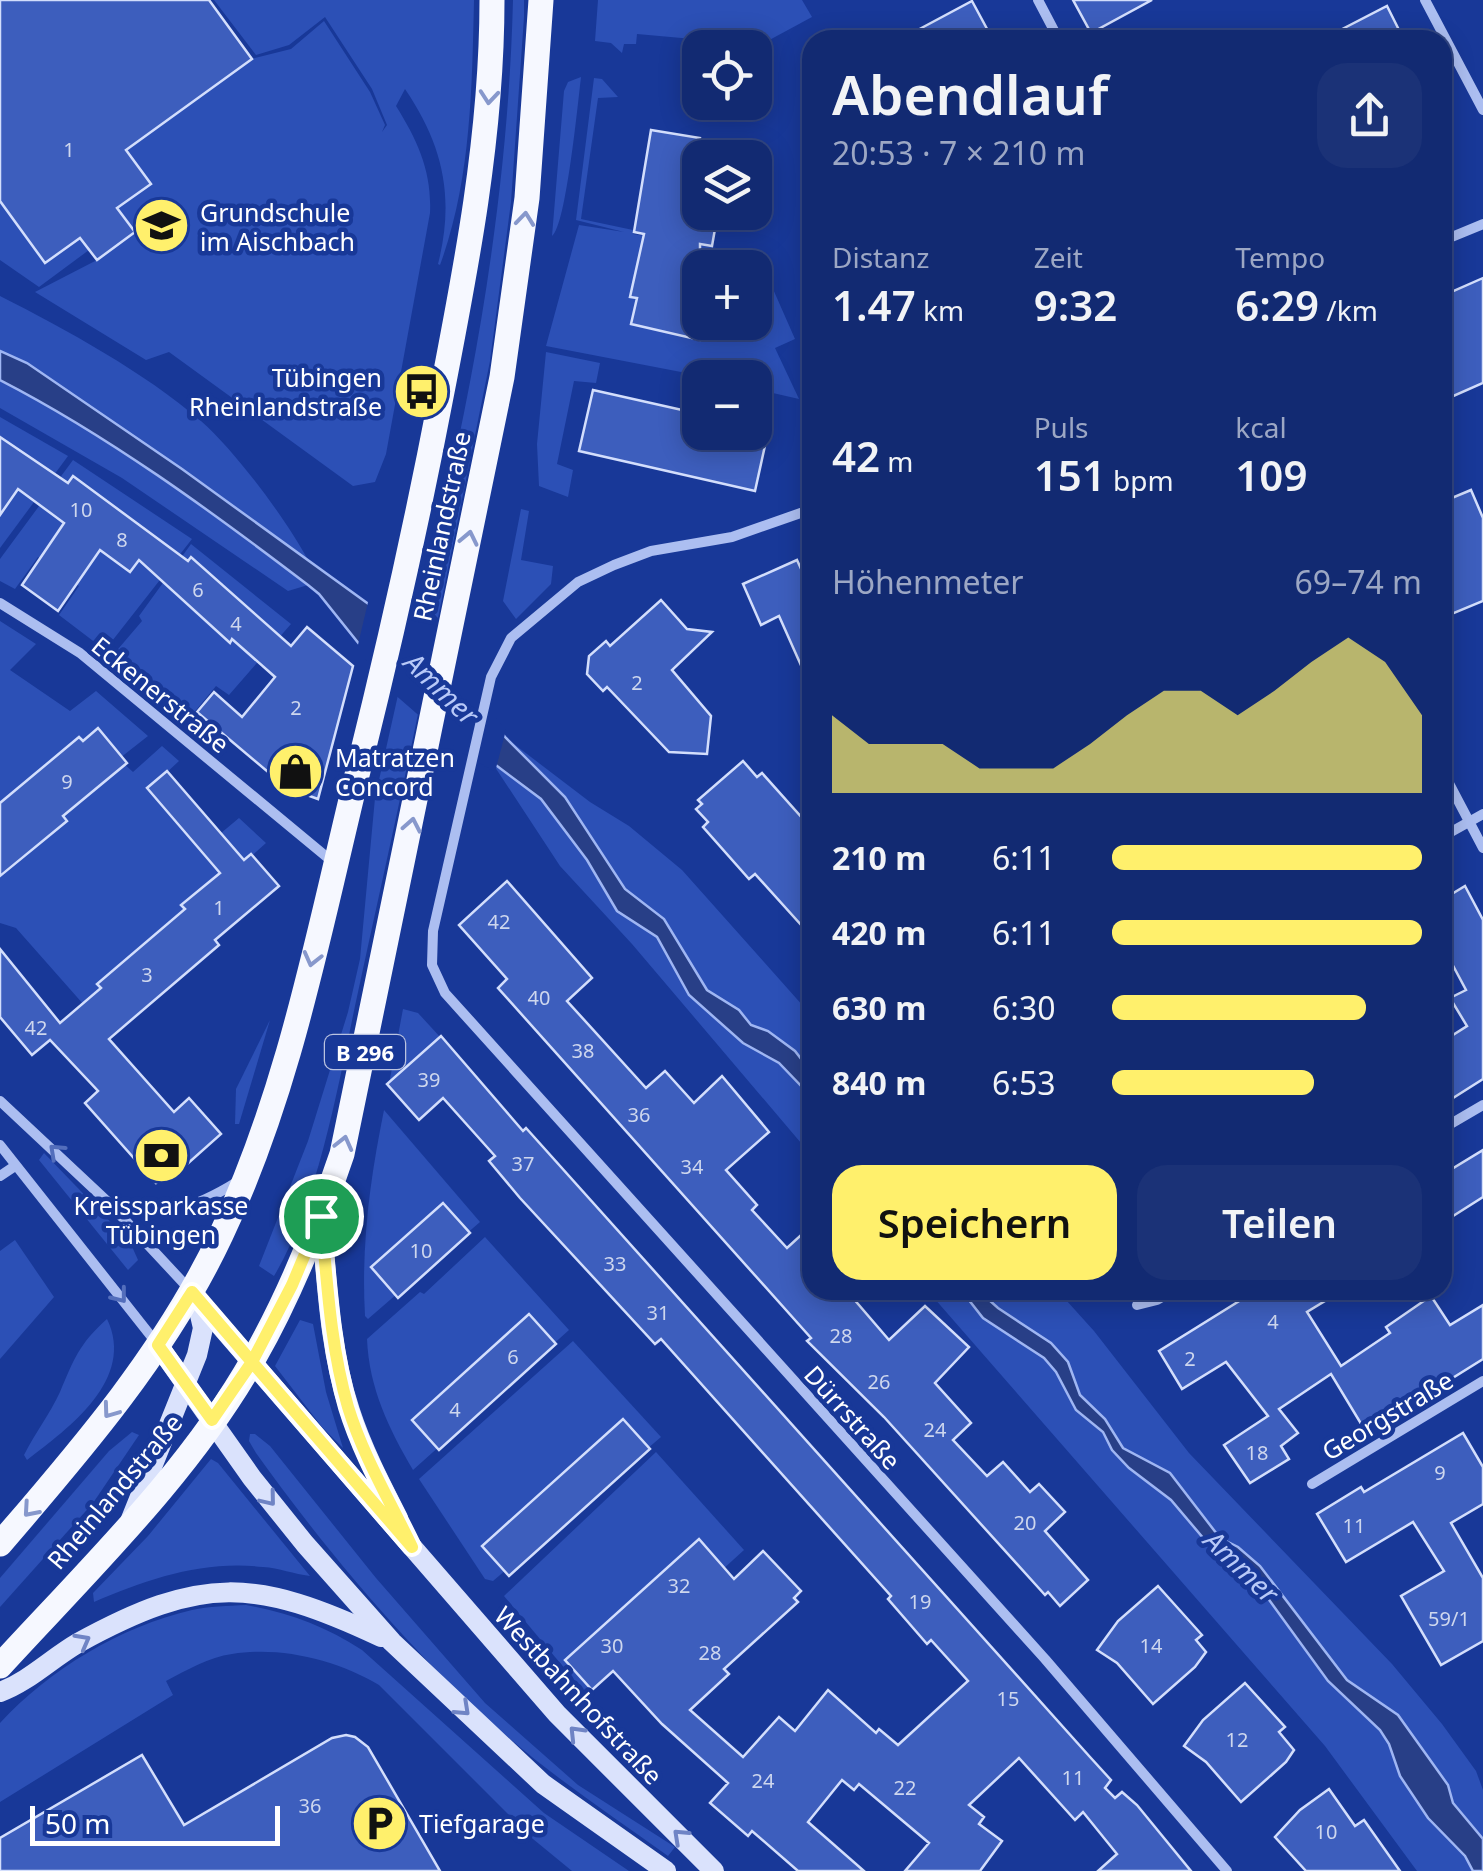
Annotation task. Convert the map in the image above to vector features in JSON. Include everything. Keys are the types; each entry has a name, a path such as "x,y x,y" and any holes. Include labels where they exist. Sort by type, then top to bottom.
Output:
{"main road":[{"name":"Rheinlandstraße","path":"0,1544 97,1429 192,1292 246,1177 287,1063 381,682 449,364 472,232 487,112 492,0"},
{"name":"Rheinlandstraße","path":"0,1666 176,1471 252,1362 292,1285 321,1216 346,1138 489,445 516,294 534,126 541,0"},
{"name":"B 296","path":"321,1216 332,1327 349,1409 362,1445 412,1547"},
{"path":"192,1292 412,1547"},
{"path":"130,1522 186,1384 203,1328 203,1317 192,1292"},
{"path":"158,1345 305,1544 392,1642 543,1784 666,1871"},
{"name":"Westbahnhofstraße","path":"412,1547 558,1714 714,1871"},
{"path":"0,1692 74,1645 134,1614 171,1600 218,1592 282,1597 392,1642"}],"street":[{"path":"1038,0 1054,30"},
{"path":"1425,0 1441,30"},
{"path":"1452,51 1483,110"},
{"path":"1452,237 1483,224"},
{"name":"Dürrstraße","path":"802,513 732,537 651,551 578,582 511,638 491,677 469,761 432,931 432,964 445,993 1068,1686 1227,1871"},
{"name":"Eckenerstraße","path":"0,603 80,653 336,865"},
{"path":"1452,789 1483,848"},
{"path":"1452,831 1483,814"},
{"path":"0,1100 110,1204 192,1292"},
{"path":"1452,1123 1483,1104"},
{"path":"0,1146 158,1345"},
{"path":"0,1176 15,1166"},
{"path":"110,1204 136,1210 176,1210 214,1196 246,1177"},
{"path":"1137,1306 1158,1300"},
{"name":"Georgstraße","path":"1312,1484 1483,1381"}],"shaded area":[{"path":"214,0 474,0 471,101 464,168 440,265 445,194 437,151 405,89 396,106 422,157 429,184 430,213 386,454 375,482 353,486 169,352 146,360 35,292 97,260 134,233 117,208 150,184 77,82 106,61 156,128 251,59 291,49 324,21 370,92 385,125 382,132 387,125 372,89 325,17 289,45 256,55"},
{"path":"513,0 524,0 524,17 511,202 490,361 438,618 421,601 456,453 484,303 504,152"},
{"path":"598,0 802,0 812,17 772,39 772,30 682,30 682,38 637,34 636,44 624,44 622,53 611,43 595,41"},
{"path":"581,77 567,188 552,236 564,91 568,82"},
{"path":"594,78 602,79 618,97 598,98 581,219 633,230 633,234 728,250 682,250 682,340 772,340 772,287 795,339 775,348 799,399 772,393 772,360 682,360 682,372 546,346 579,225 624,232 576,220"},
{"path":"0,130 89,250 39,287 0,260"},
{"path":"0,296 130,369 201,421 259,487 308,560 27,363 0,351"},
{"path":"546,352 600,363 596,383 574,381 557,464 573,470 568,497 539,486 537,444"},
{"path":"0,380 158,475 308,585 288,591 122,478 0,408"},
{"path":"0,417 68,456 0,548"},
{"path":"73,460 192,539 105,650 59,615 79,586 38,557 15,589 0,581 0,559"},
{"path":"521,509 529,511 521,560 553,566 551,584 516,619 503,601"},
{"path":"191,544 291,624 229,695 216,686 192,715 113,655 142,621 139,616"},
{"path":"0,621 36,644 10,670 70,711 96,691 148,736 120,758 0,822"},
{"path":"398,695 418,714 403,787 324,1145 302,1215 274,1276 259,1266 308,1141 348,1012 360,959 375,798"},
{"path":"506,738 590,802 629,826 682,870 802,1005 802,1144 632,944 560,866 493,764"},
{"path":"162,746 179,761 149,789 202,849 239,818 266,843 84,1005 16,928 0,923 0,875 61,815 123,763 133,772"},
{"path":"403,1009 418,1013 441,1038 389,1084"},
{"path":"270,1020 239,1124 235,1124 236,1089"},
{"path":"384,1110 480,1222 368,1319 364,1290 366,1238"},
{"path":"44,1153 130,1242 138,1260 128,1270 39,1160"},
{"path":"485,1237 569,1330 413,1470 382,1408 367,1339 420,1292 424,1294"},
{"path":"15,1240 54,1297 0,1359 0,1251"},
{"path":"936,1300 1066,1300 1189,1453 1392,1664 1442,1724 1476,1771 1483,1790 1483,1871 1417,1871 1325,1746"},
{"path":"107,1319 114,1341 113,1362 106,1382 78,1417 27,1460 24,1455 78,1353"},
{"path":"300,1320 313,1324 326,1392 343,1448 275,1366"},
{"path":"573,1341 661,1437 493,1581 485,1579 419,1479"},
{"path":"132,1432 139,1435 93,1503 0,1607 0,1578 109,1451"},
{"path":"250,1434 270,1446 376,1578 485,1703 578,1785 675,1847 668,1856 528,1754 440,1674 312,1528 256,1453 249,1441"},
{"path":"656,1452 744,1550 586,1694 504,1596"},
{"path":"211,1459 310,1576 269,1568 219,1566 155,1579 94,1602 93,1593 148,1536"},
{"path":"246,1605 306,1622 362,1650 544,1813 629,1871 572,1871 533,1839 379,1685 345,1668 289,1654 232,1654 166,1681 173,1695 0,1802 0,1723 41,1685 88,1653 139,1627 192,1610"}],"water":[{"name":"Ammer","path":"0,351 27,363 182,469 374,608 473,698 506,738 565,797 625,889 664,919 707,990 739,1010 751,1025 768,1031 795,1051 802,1060 802,1087 779,1063 743,1043 689,995 657,937 617,911 587,860 541,799 396,690 319,594 158,475 0,380"},
{"name":"Ammer","path":"969,1300 989,1300 1051,1343 1068,1362 1080,1395 1105,1419 1123,1448 1170,1473 1220,1538 1260,1566 1347,1680 1398,1715 1448,1785 1453,1803 1483,1839 1483,1871 1473,1871 1465,1856 1428,1818 1400,1776 1380,1730 1328,1681 1267,1597 1232,1572 1171,1500 1112,1450 1103,1432 1076,1410 1044,1358 983,1318"}],"pier":[{"path":"369,598 477,695 506,730 495,772 461,752 393,693 357,649"}],"building":[{"path":"0,0 209,0 252,59 126,150 151,184 117,208 135,232 97,260 80,238 45,263 0,201"},
{"path":"1073,0 1152,0 1097,30 1089,30"},
{"path":"972,1 988,30 918,30"},
{"path":"1387,6 1399,30 1340,30"},
{"path":"651,130 700,138 682,140 682,230 715,230 712,246 700,244 700,250 682,250 682,336 631,324 637,298 630,297 644,234 634,232"},
{"path":"1483,278 1483,383 1452,397 1452,292"},
{"path":"593,390 682,410 682,450 764,450 755,491 579,451"},
{"path":"0,437 68,483 73,476 188,561 191,557 291,646 307,627 353,666 318,799 287,788 197,712 214,692 242,717 275,677 232,639 230,643 139,560 130,572 100,550 58,611 22,585 64,523 18,489 0,515"},
{"path":"1471,490 1483,518 1483,601 1452,614 1452,498"},
{"path":"797,560 802,571 802,668 779,616 761,625 743,584"},
{"path":"661,600 687,629 712,632 672,670 711,716 707,754 669,752 607,687 603,691 587,674 589,656 606,641 610,646"},
{"path":"98,728 127,763 63,816 67,821 0,876 0,803 79,737 83,741"},
{"path":"743,761 757,777 762,773 802,818 802,926 755,874 749,879 703,827 708,822 696,809 702,804 698,800"},
{"path":"167,771 244,860 251,854 279,886 215,940 219,945 109,1039 174,1112 189,1098 221,1134 176,1174 172,1170 156,1183 85,1103 98,1091 50,1040 32,1055 0,1017 0,949 60,1023 101,988 97,984 185,909 181,905 220,873 147,788"},
{"path":"507,881 592,978 567,1001 646,1088 665,1071 694,1103 722,1076 769,1132 726,1170 757,1205 752,1210 787,1248 802,1234 802,1300 855,1300 889,1340 925,1306 969,1347 935,1383 971,1423 953,1440 987,1476 1003,1462 1030,1492 1039,1484 1065,1512 1045,1531 1088,1580 1060,1606 1048,1592 1045,1595 884,1417 807,1341 811,1338 498,988 507,979 459,925"},
{"path":"1465,886 1483,920 1483,1079 1452,1099 1452,1036 1467,1026 1452,1001 1452,997 1466,990 1452,964 1452,894"},
{"path":"441,1036 1111,1780 1105,1788 1115,1798 1122,1792 1137,1805 1191,1871 1098,1871 1117,1854 1083,1812 1075,1820 1019,1758 969,1805 984,1817 979,1824 1002,1841 980,1871 905,1871 929,1843 859,1784 854,1790 842,1780 808,1822 864,1871 798,1871 752,1831 748,1836 710,1803 728,1783 662,1724 613,1671 592,1690 565,1660 699,1539 734,1579 763,1551 801,1591 794,1598 798,1602 724,1669 729,1674 690,1710 743,1757 779,1717 795,1731 828,1690 876,1733 879,1729 898,1745 968,1681 931,1640 927,1644 888,1599 891,1596 661,1339 655,1344 520,1198 489,1161 495,1156 443,1098 419,1120 387,1084"},
{"path":"1483,1150 1483,1197 1452,1217 1452,1169"},
{"path":"443,1203 470,1233 398,1298 371,1267"},
{"path":"1241,1300 1327,1300 1307,1312 1341,1366 1390,1333 1386,1327 1425,1300 1434,1300 1450,1325 1483,1305 1483,1359 1366,1432 1331,1374 1279,1409 1298,1433 1281,1446 1289,1459 1250,1483 1224,1445 1268,1416 1226,1362 1182,1389 1159,1351"},
{"path":"529,1314 556,1344 439,1450 412,1420"},
{"path":"623,1419 650,1449 509,1576 482,1546"},
{"path":"1463,1433 1483,1467 1483,1504 1451,1523 1483,1578 1483,1641 1441,1665 1401,1596 1444,1571 1413,1522 1346,1562 1317,1514 1361,1487 1364,1492"},
{"path":"1158,1586 1202,1635 1196,1640 1206,1652 1195,1667 1153,1704 1117,1663 1097,1650 1118,1621"},
{"path":"1245,1683 1285,1727 1279,1732 1294,1750 1241,1802 1206,1762 1184,1746 1203,1720"},
{"path":"346,1735 368,1747 440,1871 0,1871 0,1838 142,1755 184,1825 332,1738"},
{"path":"1329,1789 1355,1826 1364,1820 1400,1871 1306,1871 1275,1837 1300,1810"}],"place":[{"name":"Grundschule im Aischbach","path":"161,226"},
{"name":"Tübingen Rheinlandstraße","path":"421,391"},
{"name":"Matratzen Concord","path":"296,771"},
{"name":"Kreissparkasse Tübingen","path":"161,1156"},
{"name":"Tiefgarage","path":"380,1823"}],"route":[{"path":"321,1216 292,1285 252,1362 192,1292 158,1345 212,1420 252,1362 412,1547 362,1445 349,1409 332,1327 321,1216"}]}
